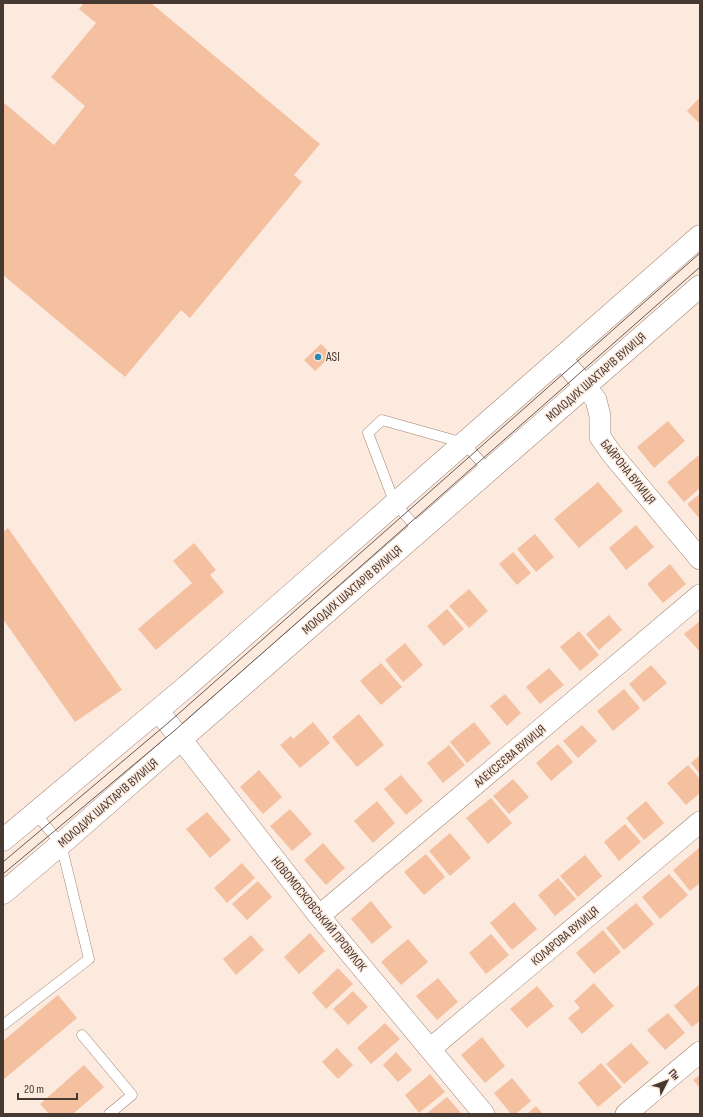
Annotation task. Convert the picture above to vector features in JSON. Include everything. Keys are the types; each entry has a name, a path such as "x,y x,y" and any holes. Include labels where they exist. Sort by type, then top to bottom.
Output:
{"main road":[{"path":"3,840 193,681 700,236"},
{"name":"МОЛОДИХ ШАХТАРІВ ВУЛИЦЯ","path":"3,893 700,286"}],"street":[{"name":"БАЙРОНА ВУЛИЦЯ","path":"561,358 596,400 600,416 600,437 612,454 700,559"},
{"name":"АЛЕКСЄЄВА ВУЛИЦЯ","path":"320,916 700,596"},
{"name":"НОВОМОСКОВСЬКИЙ ПРОВУЛОК","path":"158,711 320,916 484,1114"},
{"name":"КОЛАРОВА ВУЛИЦЯ","path":"430,1049 700,822"},
{"path":"626,1114 700,1052"}],"lane":[{"path":"420,531 395,504 368,433 382,420 464,443 488,471"},
{"path":"3,1025 89,959 61,844 35,813"},
{"path":"82,1035 132,1095 109,1114"}],"building":[{"path":"84,3 151,3 320,144 294,175 302,182 190,318 181,310 125,377 3,275 3,102 54,145 85,106 51,77 96,23 79,9"},
{"path":"700,97 700,124 687,111"},
{"name":"ASI","path":"321,344 332,355 315,371 304,360"},
{"path":"668,421 685,441 654,468 637,447"},
{"path":"700,454 700,488 684,502 667,482"},
{"path":"598,482 623,511 579,548 554,519"},
{"path":"700,494 700,519 687,504"},
{"path":"636,525 654,547 626,570 609,548"},
{"path":"8,528 122,690 75,722 3,619 3,532"},
{"path":"535,534 554,557 536,572 517,549"},
{"path":"194,543 216,570 210,575 224,592 156,650 138,629 192,583 173,561"},
{"path":"513,552 531,573 517,585 499,564"},
{"path":"670,564 686,584 663,603 647,584"},
{"path":"469,589 488,611 469,628 449,606"},
{"path":"447,609 464,629 444,646 427,626"},
{"path":"609,615 622,630 599,650 586,634"},
{"path":"700,621 700,652 684,634"},
{"path":"579,631 599,655 580,671 560,647"},
{"path":"405,643 423,665 403,682 385,660"},
{"path":"381,663 402,687 381,705 360,681"},
{"path":"651,665 667,683 644,702 629,684"},
{"path":"549,668 564,685 540,704 526,687"},
{"path":"624,689 640,708 613,731 597,711"},
{"path":"505,694 521,713 507,726 490,706"},
{"path":"359,714 384,745 357,767 332,737"},
{"path":"313,722 330,743 300,768 280,745 291,736 293,739"},
{"path":"474,722 491,743 467,763 450,742"},
{"path":"582,725 597,741 578,758 563,741"},
{"path":"558,744 573,762 551,781 536,763"},
{"path":"449,745 465,765 443,783 427,763"},
{"path":"700,755 700,774 691,763"},
{"path":"688,765 700,779 700,793 686,805 667,783"},
{"path":"259,770 282,797 263,814 240,787"},
{"path":"401,775 423,801 406,815 384,789"},
{"path":"513,779 529,797 509,814 493,796"},
{"path":"491,798 512,823 488,844 466,818"},
{"path":"377,801 395,823 373,843 354,821"},
{"path":"646,801 664,823 644,840 626,818"},
{"path":"290,809 312,834 292,851 270,826"},
{"path":"207,812 231,840 210,858 186,829"},
{"path":"625,824 641,842 619,861 604,842"},
{"path":"450,833 471,858 450,876 429,851"},
{"path":"323,843 345,868 326,885 304,860"},
{"path":"700,847 700,883 690,891 673,870"},
{"path":"426,854 445,877 424,895 404,872"},
{"path":"585,855 602,876 578,897 560,876"},
{"path":"242,863 255,878 227,903 214,888"},
{"path":"669,874 688,895 660,919 642,897"},
{"path":"558,878 576,899 555,916 538,895"},
{"path":"258,881 272,897 247,920 232,904"},
{"path":"371,901 392,927 372,944 351,919"},
{"path":"514,902 537,929 512,950 490,923"},
{"path":"636,903 654,924 624,950 606,928"},
{"path":"603,930 621,952 594,974 576,953"},
{"path":"310,933 325,951 299,974 284,957"},
{"path":"491,934 509,955 486,974 469,953"},
{"path":"251,935 264,950 236,975 223,959"},
{"path":"408,939 428,962 401,985 381,962"},
{"path":"338,968 353,984 326,1009 312,993"},
{"path":"438,978 458,1002 437,1020 416,996"},
{"path":"594,983 614,1006 582,1034 568,1018 580,1008 574,1001"},
{"path":"700,984 700,1021 692,1027 674,1006"},
{"path":"537,986 554,1006 527,1028 510,1009"},
{"path":"353,991 368,1007 348,1025 333,1009"},
{"path":"58,995 77,1018 3,1080 3,1041"},
{"path":"668,1013 685,1033 665,1050 647,1030"},
{"path":"385,1023 400,1039 371,1064 357,1048"},
{"path":"482,1037 505,1066 485,1083 461,1055"},
{"path":"631,1043 649,1063 624,1084 606,1064"},
{"path":"337,1048 353,1065 338,1079 322,1062"},
{"path":"396,1052 412,1070 398,1082 383,1065"},
{"path":"601,1063 622,1087 598,1107 578,1083"},
{"path":"84,1065 104,1087 73,1114 49,1114 40,1104"},
{"path":"430,1074 445,1092 419,1113 405,1095"},
{"path":"700,1075 700,1088 693,1080"},
{"path":"512,1078 531,1101 516,1114 511,1114 494,1093"},
{"path":"447,1097 462,1114 426,1114"},
{"path":"536,1106 543,1114 527,1114"}],"tram line":[{"path":"3,862 168,723 700,253"},
{"path":"3,874 174,731 700,267"}],"place":[{"name":"ASI","path":"318,357"}]}
